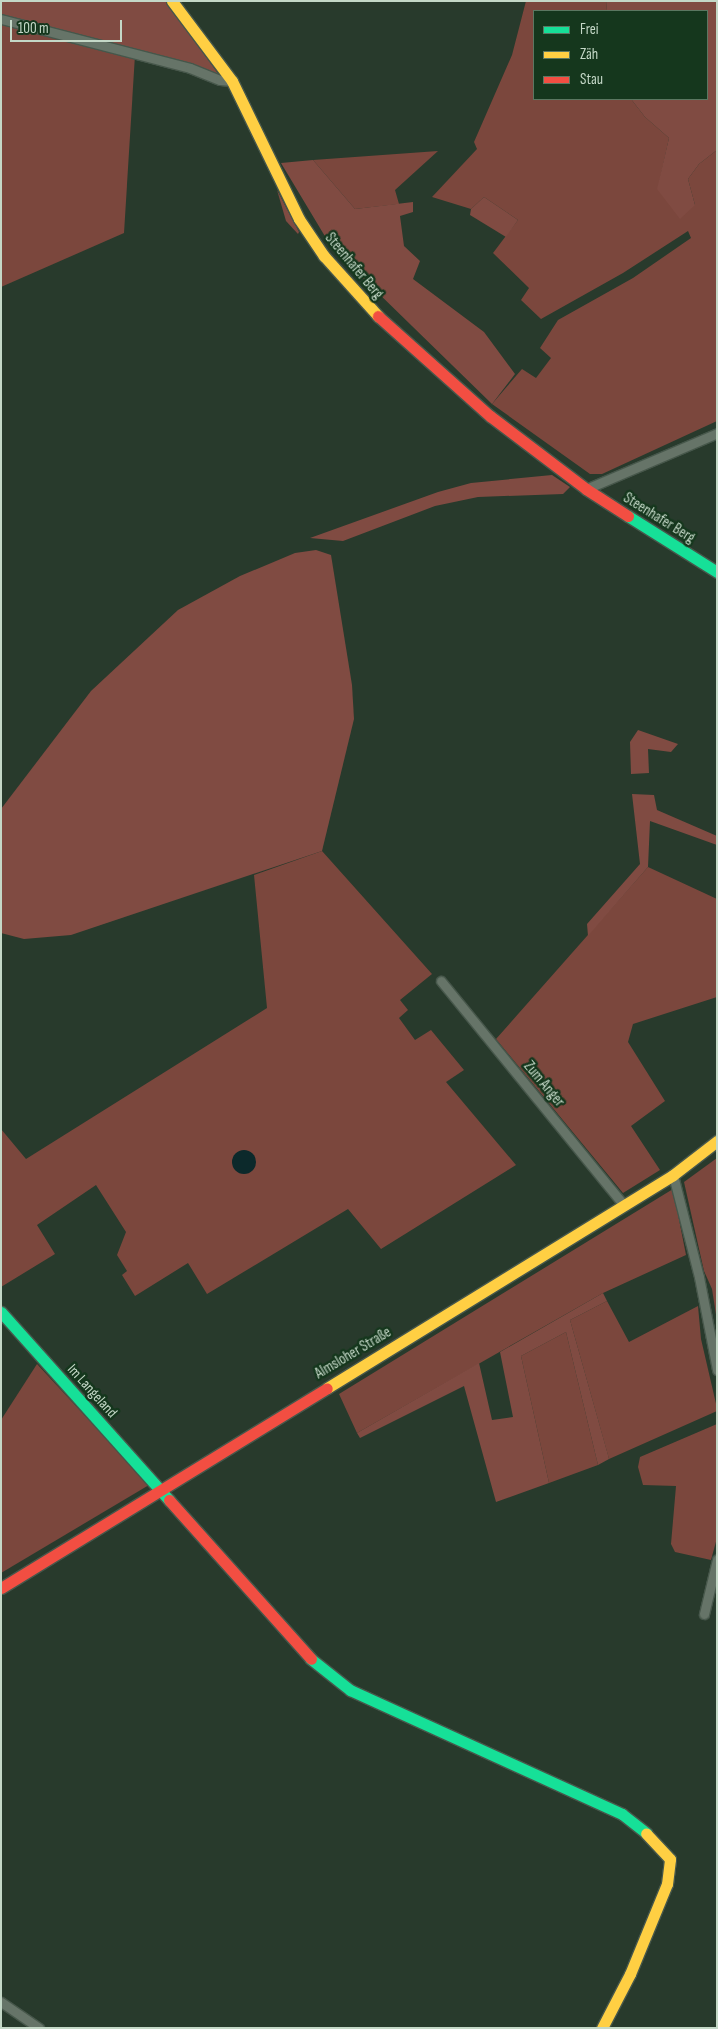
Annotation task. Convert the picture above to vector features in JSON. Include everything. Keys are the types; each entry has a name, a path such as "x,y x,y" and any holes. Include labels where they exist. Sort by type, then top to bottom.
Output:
{"street":[{"name":"Steenhafer Berg","path":"172,1 232,81 299,219 343,279 368,307 470,399 586,490 717,572"},
{"path":"1,19 181,66 220,80 232,81"},
{"name":"Steenhafer Berg","path":"586,490 717,433"},
{"name":"Zum Anger","path":"441,981 624,1205"},
{"name":"Almsloher Straße","path":"1,1588 673,1175 717,1141"},
{"path":"673,1175 699,1277 717,1370"},
{"name":"Im Langeland","path":"1,1312 321,1670 350,1690 451,1734 622,1814 643,1830 670,1859 667,1884 622,1990 602,2028"},
{"path":"704,1614 717,1560"},
{"path":"1,2002 39,2028"}],"shaded area":[{"path":"1,1 166,1 219,75 82,35 1,18"},
{"path":"526,1 606,1 607,10 533,10 533,100 632,100 645,117 669,138 658,188 695,205 688,179 699,164 717,150 717,421 602,474 590,474 492,404 522,369 536,378 551,358 540,348 558,320 633,278 691,238 688,231 623,273 541,319 521,300 529,288 493,253 518,220 484,197 471,209 432,197 477,149 474,142 512,55"},
{"path":"606,1 717,1 717,150 699,164 688,179 695,205 680,219 657,189 669,138 645,117 632,100 708,100 708,10 607,10"},
{"path":"1,23 135,55 124,233 1,287"},
{"path":"438,151 395,190 399,204 355,209 313,160"},
{"path":"313,160 355,209 413,202 413,212 400,216 404,246 420,261 413,279 484,332 515,374 492,404 332,248 281,163"},
{"path":"277,190 299,232 298,234 286,221"},
{"path":"484,197 518,220 506,237 470,215 471,209"},
{"path":"552,475 570,487 563,494 478,497 435,506 343,541 310,538 438,492 471,483"},
{"path":"316,550 331,555 352,685 354,719 322,851 71,935 24,939 1,933 1,809 91,691 178,610 240,576 295,553"},
{"path":"638,730 678,744 671,752 648,749 649,773 631,774 630,742"},
{"path":"632,794 654,795 657,810 717,836 717,845 650,821 648,867 588,936 587,924 640,864"},
{"path":"322,851 432,974 400,1000 408,1010 399,1018 415,1040 431,1030 464,1070 446,1082 516,1165 381,1249 348,1209 207,1294 188,1263 135,1296 122,1275 127,1271 117,1255 126,1232 96,1185 37,1225 55,1254 1,1287 1,1129 26,1159 267,1008 254,875"},
{"path":"648,867 717,899 717,997 633,1024 628,1042 665,1101 631,1126 660,1170 623,1193 496,1039"},
{"path":"717,1158 717,1321 712,1289 704,1271 684,1182"},
{"path":"673,1189 686,1255 603,1293 357,1433 339,1394"},
{"path":"603,1293 607,1301 570,1320 609,1459 598,1465 566,1332 521,1356 549,1483 496,1502 464,1386 360,1438 357,1433 479,1363 492,1420 513,1417 500,1352"},
{"path":"607,1301 629,1342 698,1306 701,1339 717,1408 717,1411 609,1459 570,1320"},
{"path":"566,1332 598,1465 549,1483 521,1356"},
{"path":"37,1364 149,1485 1,1573 1,1420"},
{"path":"717,1424 717,1538 711,1560 675,1552 671,1544 676,1486 643,1485 638,1467 640,1457"}],"water":[{"path":"244,1150 253,1153 256,1162 253,1171 244,1174 235,1171 232,1162 235,1153"}],"traffic: fast":[{"path":"628,516 717,572"},
{"path":"1,1312 169,1500"},
{"path":"311,1659 350,1690 622,1814 646,1833"}],"traffic: slow":[{"path":"172,1 232,81 299,219 324,256 378,316"},
{"path":"327,1388 673,1175 717,1141"},
{"path":"602,2028 630,1974 667,1884 670,1859 646,1833"}],"traffic: jam":[{"path":"378,316 490,416 586,489 628,516"},
{"path":"1,1588 327,1388"},
{"path":"169,1500 311,1659"}]}
